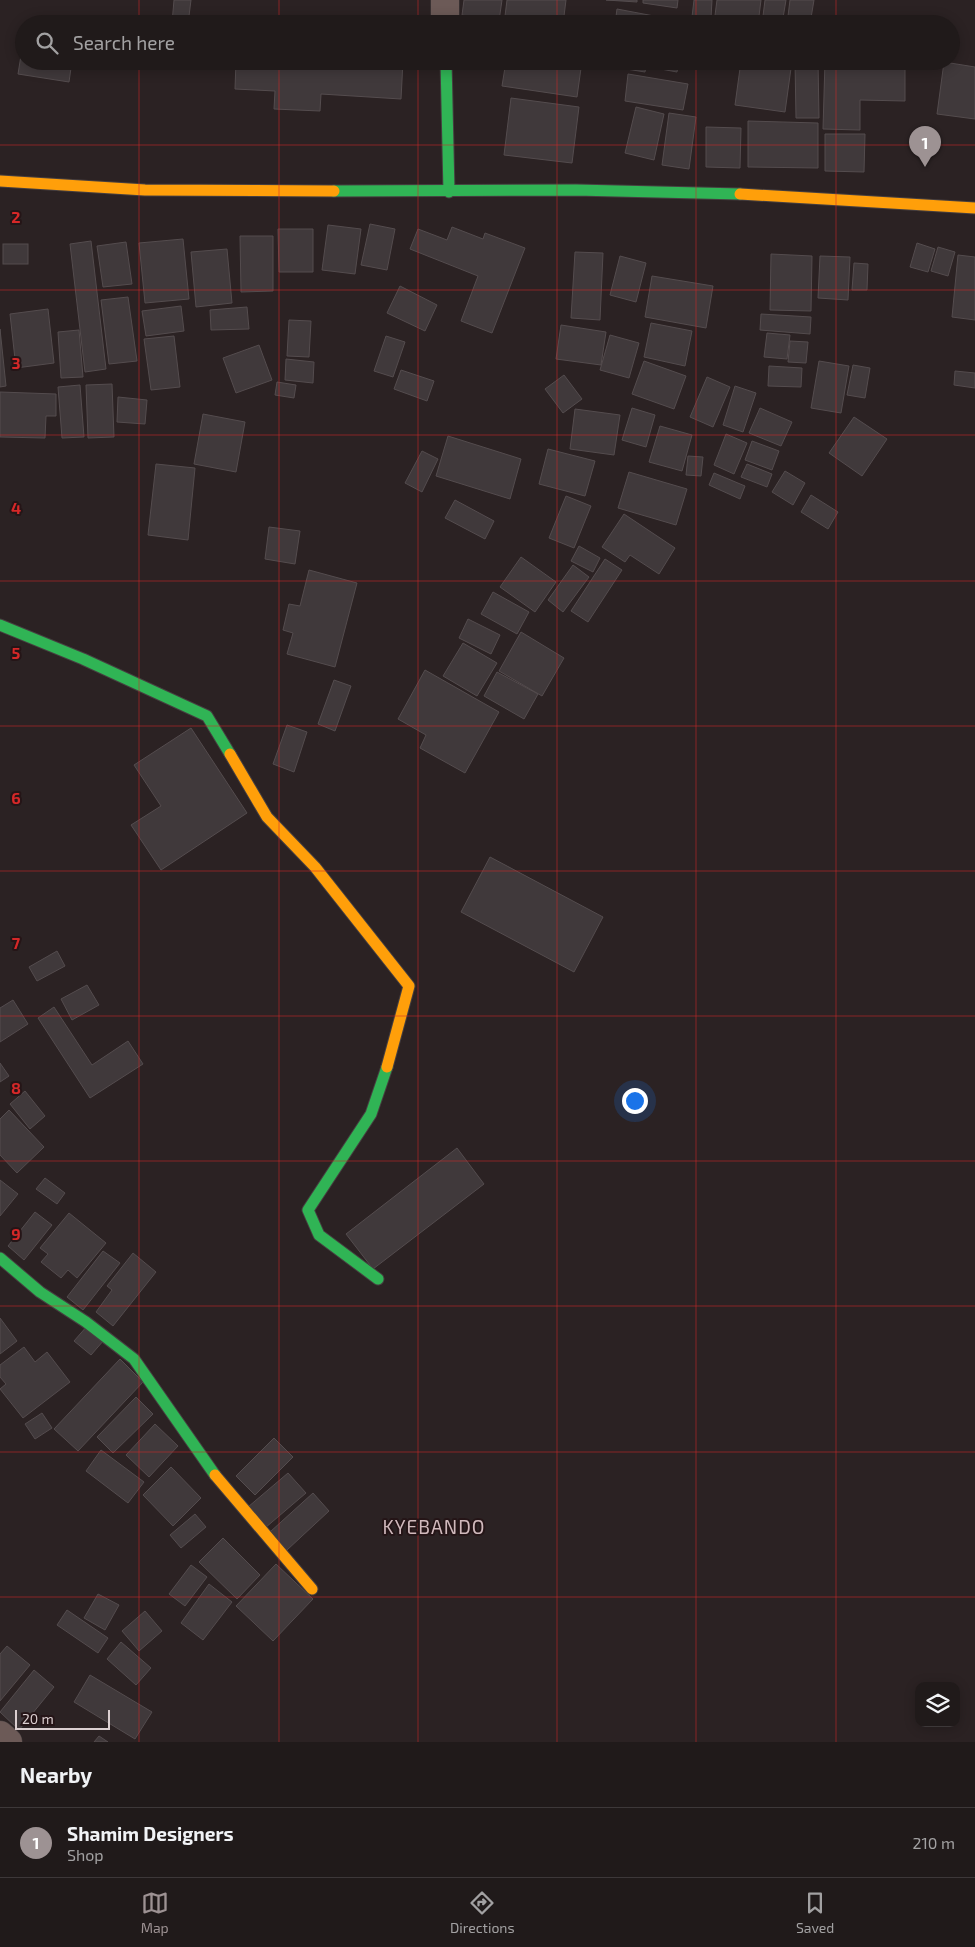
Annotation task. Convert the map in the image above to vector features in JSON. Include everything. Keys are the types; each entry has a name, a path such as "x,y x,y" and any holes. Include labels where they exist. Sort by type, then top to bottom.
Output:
{"street":[{"path":"445,0 445,15"},
{"path":"446,70 449,192"},
{"path":"0,181 145,190 449,192 576,190 769,195 975,208"},
{"path":"0,625 83,659 207,716 267,817 315,867 409,986 390,1059 371,1114 323,1184 308,1210 319,1234 378,1279"},
{"path":"0,1258 40,1292 86,1322 134,1359 211,1470 312,1589"},
{"path":"0,1735 8,1742"}],"building":[{"path":"174,0 191,0 189,15 173,15"},
{"path":"464,0 502,0 500,15 462,15"},
{"path":"507,0 566,0 564,15 505,15"},
{"path":"606,0 637,0 637,2"},
{"path":"643,0 678,0 677,8 643,3"},
{"path":"694,0 712,0 711,15 692,15"},
{"path":"717,0 761,0 759,15 715,15"},
{"path":"765,0 786,0 784,15 763,15"},
{"path":"790,0 814,0 812,15 788,15"},
{"path":"617,9 649,15 616,15"},
{"path":"960,65 975,67 975,119 937,114 943,70 960,70"},
{"path":"19,70 71,70 69,82 18,74"},
{"path":"236,70 403,70 401,99 321,94 320,111 274,109 275,91 235,89"},
{"path":"505,70 581,70 577,97 502,86"},
{"path":"740,70 791,70 785,112 735,105"},
{"path":"795,70 818,70 819,118 796,118"},
{"path":"825,70 905,70 905,101 860,100 860,130 823,129"},
{"path":"628,74 688,84 683,110 625,101"},
{"path":"511,98 579,107 572,163 504,155"},
{"path":"636,107 664,114 654,160 625,153"},
{"path":"669,113 696,117 689,169 662,165"},
{"path":"748,121 818,123 818,168 748,167"},
{"path":"706,127 741,128 740,168 706,167"},
{"path":"825,134 865,134 864,172 825,171"},
{"path":"370,224 395,229 387,270 361,265"},
{"path":"328,225 361,229 355,274 322,270"},
{"path":"452,227 483,239 485,233 525,248 492,333 461,321 478,276 410,249 418,229 447,240"},
{"path":"278,229 313,229 313,272 279,272"},
{"path":"240,236 273,236 273,291 241,292"},
{"path":"183,239 189,299 145,303 139,243"},
{"path":"91,241 106,369 85,372 70,244"},
{"path":"126,242 132,284 103,287 97,246"},
{"path":"917,243 935,249 928,272 910,267"},
{"path":"3,244 28,244 28,264 3,264"},
{"path":"938,247 955,252 948,276 931,271"},
{"path":"227,249 232,303 196,307 191,252"},
{"path":"575,252 603,253 600,320 571,318"},
{"path":"771,254 812,256 811,311 770,310"},
{"path":"958,255 975,257 975,320 952,317"},
{"path":"620,256 646,263 636,302 610,295"},
{"path":"820,256 850,257 848,300 818,298"},
{"path":"854,263 868,264 867,290 852,290"},
{"path":"652,276 713,286 706,328 645,317"},
{"path":"400,286 437,305 425,331 387,313"},
{"path":"128,297 137,361 109,364 101,300"},
{"path":"181,306 184,331 146,336 142,311"},
{"path":"247,307 249,329 211,330 210,310"},
{"path":"48,309 54,363 16,368 10,314"},
{"path":"761,314 811,317 810,334 760,330"},
{"path":"289,320 311,321 309,357 287,356"},
{"path":"651,323 692,331 685,366 644,357"},
{"path":"561,325 606,332 601,365 556,359"},
{"path":"0,329 6,386 0,387"},
{"path":"79,330 83,377 61,378 58,332"},
{"path":"767,333 790,335 787,359 764,357"},
{"path":"610,335 639,343 629,378 600,370"},
{"path":"174,336 180,387 151,390 144,339"},
{"path":"386,336 405,342 393,377 374,371"},
{"path":"790,341 808,342 806,363 788,362"},
{"path":"259,345 272,380 236,393 223,358"},
{"path":"286,359 314,362 313,383 285,380"},
{"path":"644,361 686,376 674,409 632,394"},
{"path":"819,361 849,366 841,413 811,408"},
{"path":"853,365 870,368 865,398 847,395"},
{"path":"769,366 802,368 801,387 768,386"},
{"path":"401,370 434,381 427,401 394,389"},
{"path":"955,371 975,373 975,388 954,385"},
{"path":"564,375 582,399 563,413 545,389"},
{"path":"707,377 730,387 713,427 690,417"},
{"path":"277,382 296,385 294,398 275,395"},
{"path":"112,384 114,437 88,438 86,385"},
{"path":"80,385 84,437 62,438 58,387"},
{"path":"735,386 756,393 743,432 723,425"},
{"path":"0,392 56,394 56,416 46,416 45,438 0,437"},
{"path":"118,397 147,400 145,424 117,422"},
{"path":"632,408 655,415 646,447 622,440"},
{"path":"760,408 792,422 781,446 749,433"},
{"path":"575,409 620,415 614,455 570,449"},
{"path":"203,414 245,422 236,472 194,464"},
{"path":"854,417 887,439 862,476 829,453"},
{"path":"660,426 692,435 682,471 649,462"},
{"path":"726,434 747,443 734,474 714,465"},
{"path":"448,436 521,459 510,499 436,476"},
{"path":"752,441 779,451 772,470 745,460"},
{"path":"548,449 595,461 585,496 539,484"},
{"path":"422,451 438,459 422,492 405,483"},
{"path":"688,456 703,457 701,476 686,475"},
{"path":"156,464 195,468 188,540 148,535"},
{"path":"747,464 772,474 767,487 741,477"},
{"path":"785,471 805,483 793,505 772,492"},
{"path":"629,472 687,489 676,525 618,508"},
{"path":"714,473 745,486 740,499 709,485"},
{"path":"811,495 838,512 828,529 801,512"},
{"path":"566,496 591,506 574,548 549,538"},
{"path":"455,500 494,521 485,539 445,518"},
{"path":"624,514 675,548 659,574 630,555 625,562 602,547"},
{"path":"269,527 300,531 295,564 265,559"},
{"path":"579,546 600,558 593,572 571,561"},
{"path":"521,557 556,582 535,612 500,587"},
{"path":"605,559 622,570 588,622 571,611"},
{"path":"573,565 589,577 563,612 548,600"},
{"path":"309,570 357,583 335,667 287,654 293,633 283,630 289,604 300,606"},
{"path":"493,592 529,612 517,634 481,614"},
{"path":"468,619 500,635 491,654 459,638"},
{"path":"521,632 564,658 542,696 499,671"},
{"path":"463,643 497,663 477,696 443,676"},
{"path":"425,670 499,712 465,773 420,748 426,735 398,719"},
{"path":"497,672 538,694 524,719 484,696"},
{"path":"334,680 351,686 335,731 318,724"},
{"path":"287,725 307,732 294,772 273,764"},
{"path":"191,728 247,813 161,870 131,825 161,806 134,765"},
{"path":"490,857 603,917 574,972 461,912"},
{"path":"57,951 65,966 37,981 29,967"},
{"path":"87,985 99,1005 72,1020 61,999"},
{"path":"13,1000 28,1024 0,1042 0,1008"},
{"path":"54,1007 92,1065 128,1041 143,1064 90,1098 38,1018"},
{"path":"0,1063 9,1076 0,1082"},
{"path":"25,1091 45,1116 30,1129 10,1104"},
{"path":"9,1110 44,1147 17,1173 0,1155 0,1119"},
{"path":"457,1148 484,1184 373,1269 346,1234"},
{"path":"45,1178 65,1193 57,1204 36,1189"},
{"path":"0,1180 18,1194 0,1216"},
{"path":"35,1212 52,1225 24,1260 8,1246"},
{"path":"69,1213 106,1243 77,1278 68,1270 61,1278 41,1262 48,1254 40,1248"},
{"path":"103,1251 120,1263 83,1310 67,1297"},
{"path":"133,1253 156,1272 113,1326 96,1312 112,1290 107,1286"},
{"path":"0,1318 17,1341 0,1354"},
{"path":"88,1325 104,1340 91,1355 74,1341"},
{"path":"24,1347 35,1362 47,1352 70,1382 23,1418 0,1389 6,1384 0,1377 0,1365"},
{"path":"120,1359 143,1382 78,1451 54,1429"},
{"path":"136,1397 153,1414 113,1453 97,1437"},
{"path":"42,1413 52,1428 35,1439 25,1424"},
{"path":"155,1424 178,1446 149,1477 126,1455"},
{"path":"274,1438 293,1457 255,1495 236,1476"},
{"path":"101,1450 144,1482 128,1503 86,1471"},
{"path":"171,1467 201,1498 173,1526 143,1495"},
{"path":"288,1473 306,1493 265,1528 248,1507"},
{"path":"313,1493 329,1511 287,1550 270,1532"},
{"path":"195,1514 206,1527 181,1548 170,1535"},
{"path":"223,1538 260,1575 237,1599 199,1562"},
{"path":"276,1564 313,1599 273,1641 236,1606"},
{"path":"191,1565 207,1577 185,1606 169,1594"},
{"path":"209,1584 232,1602 203,1640 181,1623"},
{"path":"98,1594 119,1605 105,1630 84,1618"},
{"path":"67,1610 108,1638 98,1653 57,1625"},
{"path":"145,1611 162,1631 139,1651 122,1631"},
{"path":"121,1642 151,1668 136,1685 107,1659"},
{"path":"7,1646 30,1665 0,1701 0,1654"},
{"path":"34,1670 54,1687 19,1730 0,1712"},
{"path":"90,1675 152,1712 135,1739 74,1702"},
{"path":"99,1736 108,1742 94,1742"}],"traffic: fast":[{"path":"446,70 449,192"},
{"path":"334,191 576,190 740,194"},
{"path":"0,625 83,659 207,716 230,754"},
{"path":"378,1279 319,1235 308,1210 371,1114 387,1067"},
{"path":"0,1258 40,1292 86,1322 134,1359 215,1475"}],"traffic: slow":[{"path":"0,181 145,190 334,191"},
{"path":"740,194 975,208"},
{"path":"230,754 267,817 315,867 409,986 387,1067"},
{"path":"215,1475 312,1589"}],"place":[{"name":"Shamim Designers","path":"925,167"}],"district":[{"name":"KYEBANDO","path":"434,1526"}]}
